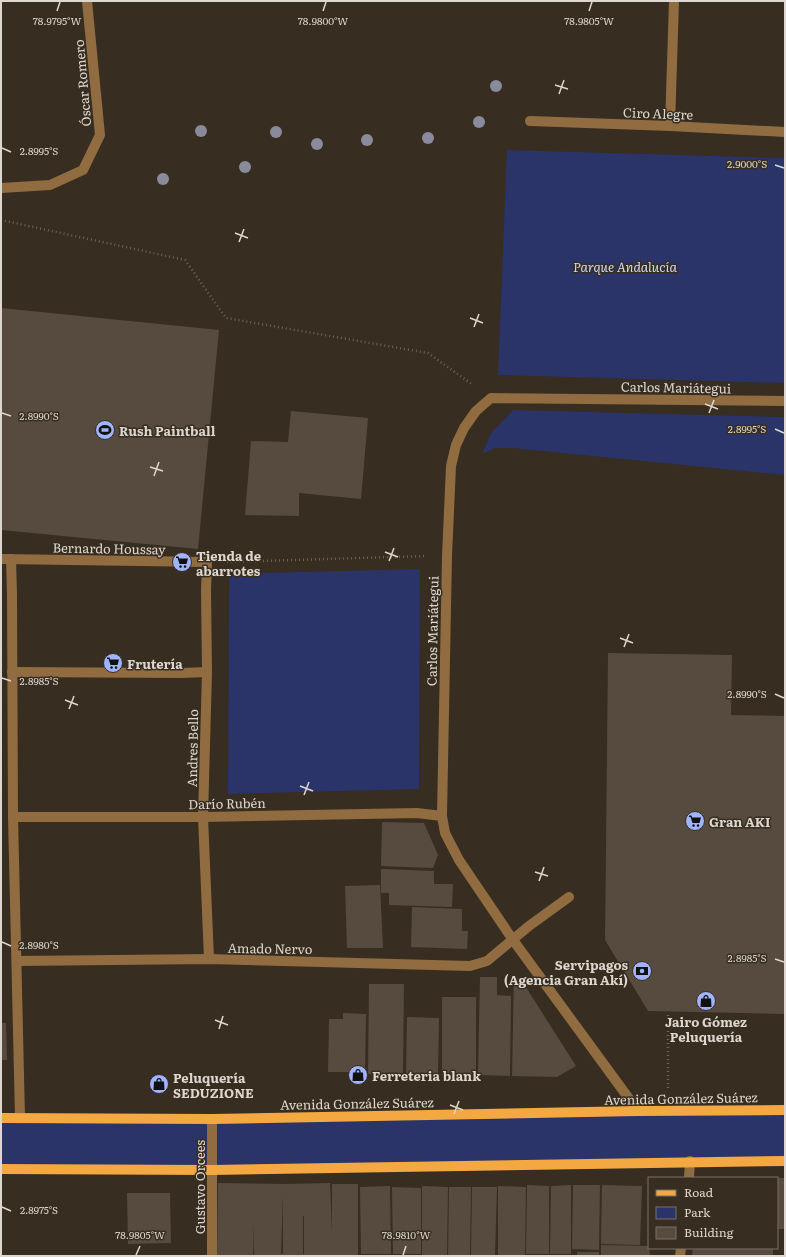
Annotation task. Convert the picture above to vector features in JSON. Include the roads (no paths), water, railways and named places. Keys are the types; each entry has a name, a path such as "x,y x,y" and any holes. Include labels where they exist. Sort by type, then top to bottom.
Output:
{"main road":[{"name":"Avenida González Suárez","path":"1,1118 212,1119 638,1111 785,1110"},
{"path":"1,1169 212,1170 690,1161 785,1161"}],"street":[{"name":"Óscar Romero","path":"1,188 50,185 83,170 100,135 87,1"},
{"path":"670,126 674,1"},
{"name":"Ciro Alegre","path":"530,122 670,126 785,132"},
{"name":"Carlos Mariátegui","path":"638,1111 513,940 459,860 445,833 442,816 447,556 451,466 456,445 464,428 476,411 491,398 785,401"},
{"name":"Bernardo Houssay","path":"20,1117 13,817 12,594 6,559 207,562"},
{"name":"Andres Bello","path":"207,562 207,672 203,817 209,959"},
{"path":"12,672 207,672"},
{"name":"Darío Rubén","path":"13,817 203,817 417,813 442,816"},
{"name":"Amado Nervo","path":"17,961 209,959 470,966 487,961 568,897"},
{"name":"Gustavo Orcees","path":"212,1119 212,1256"},
{"path":"689,1177 690,1161"}],"place":[{"name":"Rush Paintball","path":"105,430"},
{"name":"Tienda de abarrotes","path":"182,562"},
{"name":"Frutería","path":"113,663"},
{"name":"Gran AKI","path":"695,821"},
{"name":"Servipagos (Agencia Gran Akí)","path":"642,971"},
{"name":"Jairo Gómez Peluquería","path":"706,1001"},
{"name":"Ferreteria blank","path":"358,1075"},
{"name":"Peluquería SEDUZIONE","path":"159,1084"}],"park label":[{"name":"Parque Andalucía","path":"625,266"}]}
